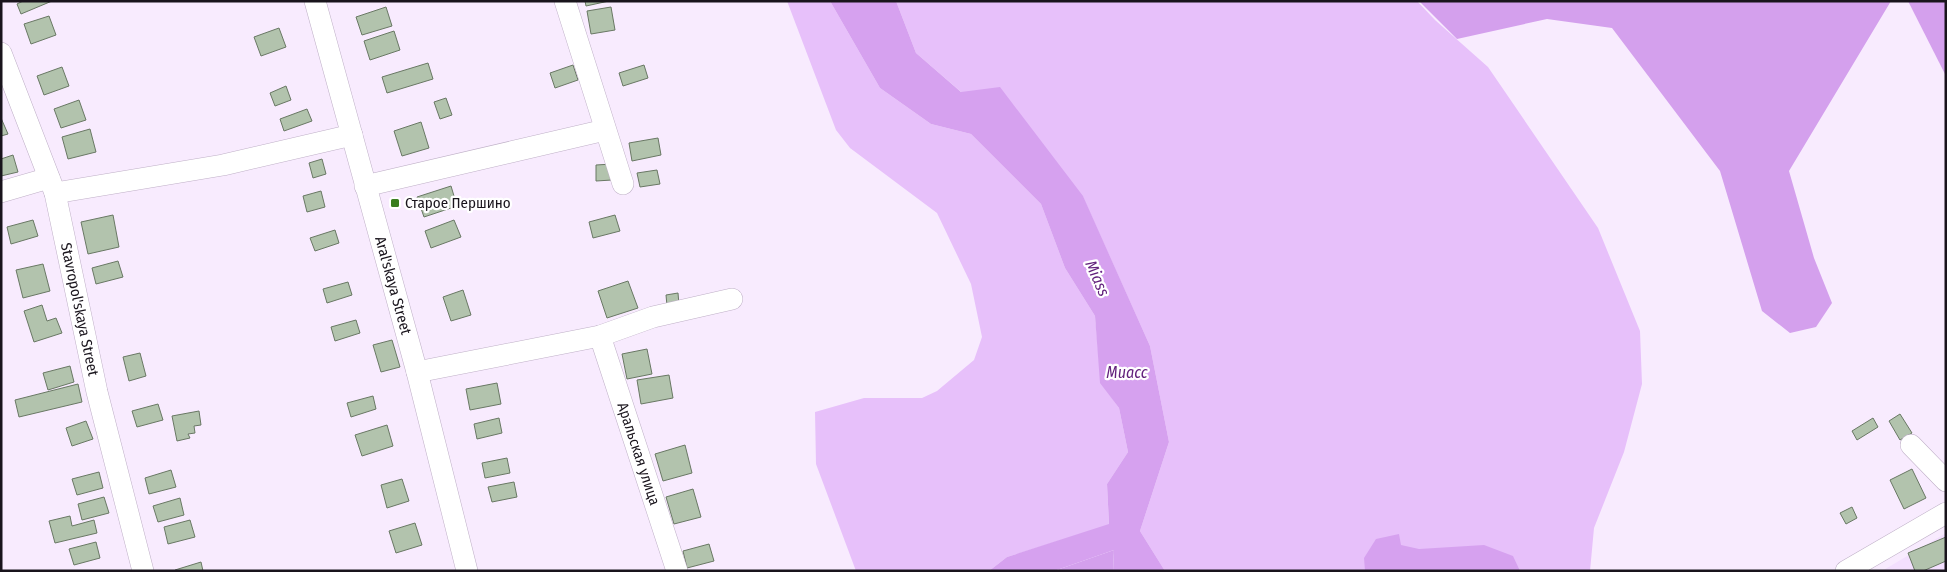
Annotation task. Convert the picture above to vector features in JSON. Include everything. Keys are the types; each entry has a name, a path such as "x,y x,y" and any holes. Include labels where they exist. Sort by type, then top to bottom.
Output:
{"street":[{"name":"Aral'skaya Street","path":"314,1 417,372 467,571"},
{"path":"565,1 623,184"},
{"name":"Stavropol'skaya Street","path":"1,53 52,186 98,392 143,571"},
{"path":"365,186 605,130"},
{"path":"1,192 223,165 352,135"},
{"path":"417,372 600,336 653,317 732,299"},
{"name":"Аральская улица","path":"600,336 677,571"},
{"path":"1911,446 1946,481"},
{"path":"1846,571 1946,513"}],"shaded area":[{"path":"787,1 830,1 880,88 931,124 971,134 1041,204 1065,268 1095,316 1101,383 1119,408 1128,452 1107,484 1109,525 1007,557 989,571 856,571 816,464 815,412 864,398 922,398 937,391 974,360 982,337 971,284 937,213 850,148 836,130"},
{"path":"896,1 1417,1 1435,20 1488,67 1598,228 1640,331 1642,384 1624,452 1594,528 1590,571 1165,571 1140,531 1169,442 1150,346 1083,197 916,53"},
{"path":"1419,1 1891,1 1789,171 1814,258 1832,303 1816,327 1790,333 1762,311 1720,171 1612,28 1547,19 1457,39"},
{"path":"1908,1 1946,1 1946,76"},
{"path":"1946,533 1946,571 1882,571"},
{"path":"1114,550 1113,571 1054,571"}],"water":[{"name":"Миасс","path":"830,1 896,1 916,53 961,92 1000,87 1083,196 1150,346 1169,442 1140,531 1165,571 1113,571 1114,550 1054,571 989,571 1007,557 1109,524 1107,484 1128,452 1119,408 1100,383 1095,316 1065,268 1041,204 971,134 931,124 880,88"},
{"path":"1399,534 1401,545 1419,549 1484,545 1513,556 1520,571 1365,571 1364,558 1376,539"}],"building":[{"path":"23,1 52,1 21,14 17,4"},
{"path":"585,1 609,1 586,6"},
{"path":"386,7 392,26 362,35 356,17"},
{"path":"611,7 615,30 591,34 587,11"},
{"path":"49,16 56,35 31,44 24,24"},
{"path":"279,28 286,47 261,56 254,37"},
{"path":"394,31 400,50 370,60 364,41"},
{"path":"428,63 433,79 387,93 382,77"},
{"path":"573,65 578,80 555,88 550,73"},
{"path":"644,65 648,78 623,86 619,73"},
{"path":"62,67 69,86 44,95 37,76"},
{"path":"286,86 291,100 275,106 270,93"},
{"path":"446,98 452,115 440,119 434,102"},
{"path":"79,100 86,120 61,128 54,109"},
{"path":"307,109 312,121 284,131 280,119"},
{"path":"1,118 8,134 1,136"},
{"path":"421,122 429,148 402,156 394,131"},
{"path":"90,129 96,152 68,159 62,137"},
{"path":"658,138 661,155 632,161 629,143"},
{"path":"13,155 18,172 1,176 1,159"},
{"path":"322,159 326,174 313,178 309,163"},
{"path":"612,164 612,180 596,181 596,165"},
{"path":"657,170 660,184 640,187 637,173"},
{"path":"451,186 457,206 424,217 417,197"},
{"path":"321,191 325,207 307,212 303,196"},
{"path":"113,215 119,247 88,254 81,222"},
{"path":"615,215 620,231 593,238 589,222"},
{"path":"33,220 38,236 11,244 7,227"},
{"path":"454,220 461,237 431,248 425,231"},
{"path":"335,230 339,243 315,251 310,238"},
{"path":"118,261 123,277 96,284 92,268"},
{"path":"43,264 50,291 23,298 16,270"},
{"path":"628,281 638,308 607,318 598,291"},
{"path":"348,282 352,295 327,303 323,289"},
{"path":"463,290 471,315 451,321 443,297"},
{"path":"678,293 679,305 667,306 666,295"},
{"path":"42,305 47,321 56,318 62,333 34,342 24,311"},
{"path":"356,320 360,333 335,341 331,327"},
{"path":"392,340 400,367 381,372 373,345"},
{"path":"647,349 652,374 627,379 622,354"},
{"path":"140,353 146,376 129,381 123,357"},
{"path":"70,366 74,382 48,390 43,373"},
{"path":"669,375 673,398 641,404 637,380"},
{"path":"497,383 501,404 470,410 466,389"},
{"path":"78,384 82,402 19,417 15,400"},
{"path":"373,396 376,409 351,417 347,403"},
{"path":"158,404 163,420 137,427 132,411"},
{"path":"199,411 201,425 194,426 195,433 188,434 190,438 177,441 172,416"},
{"path":"1900,414 1912,433 1900,440 1889,421"},
{"path":"499,418 502,433 477,439 474,424"},
{"path":"1873,418 1878,427 1857,440 1852,431"},
{"path":"86,421 93,439 72,446 66,428"},
{"path":"387,425 393,446 362,456 355,435"},
{"path":"685,445 692,473 663,481 655,454"},
{"path":"507,458 510,473 485,478 482,463"},
{"path":"1912,469 1926,498 1904,509 1890,480"},
{"path":"171,470 176,487 149,494 145,478"},
{"path":"99,472 103,488 77,495 72,479"},
{"path":"402,479 409,501 387,508 381,485"},
{"path":"514,482 517,497 492,502 488,487"},
{"path":"693,489 701,517 674,524 666,497"},
{"path":"104,497 109,513 82,520 78,504"},
{"path":"180,498 184,515 158,522 153,506"},
{"path":"1852,507 1857,518 1846,524 1840,513"},
{"path":"70,516 72,526 94,520 97,533 55,543 49,521"},
{"path":"190,520 195,537 168,544 164,527"},
{"path":"415,523 422,545 396,553 389,531"},
{"path":"1946,537 1946,561 1923,571 1915,571 1908,553"},
{"path":"96,542 100,558 74,565 69,549"},
{"path":"709,544 714,561 687,568 683,551"},
{"path":"201,562 203,571 175,571 175,570"}],"place":[{"name":"Старое Першино","path":"395,203"}],"water label":[{"name":"Miass","path":"1098,278"}]}
